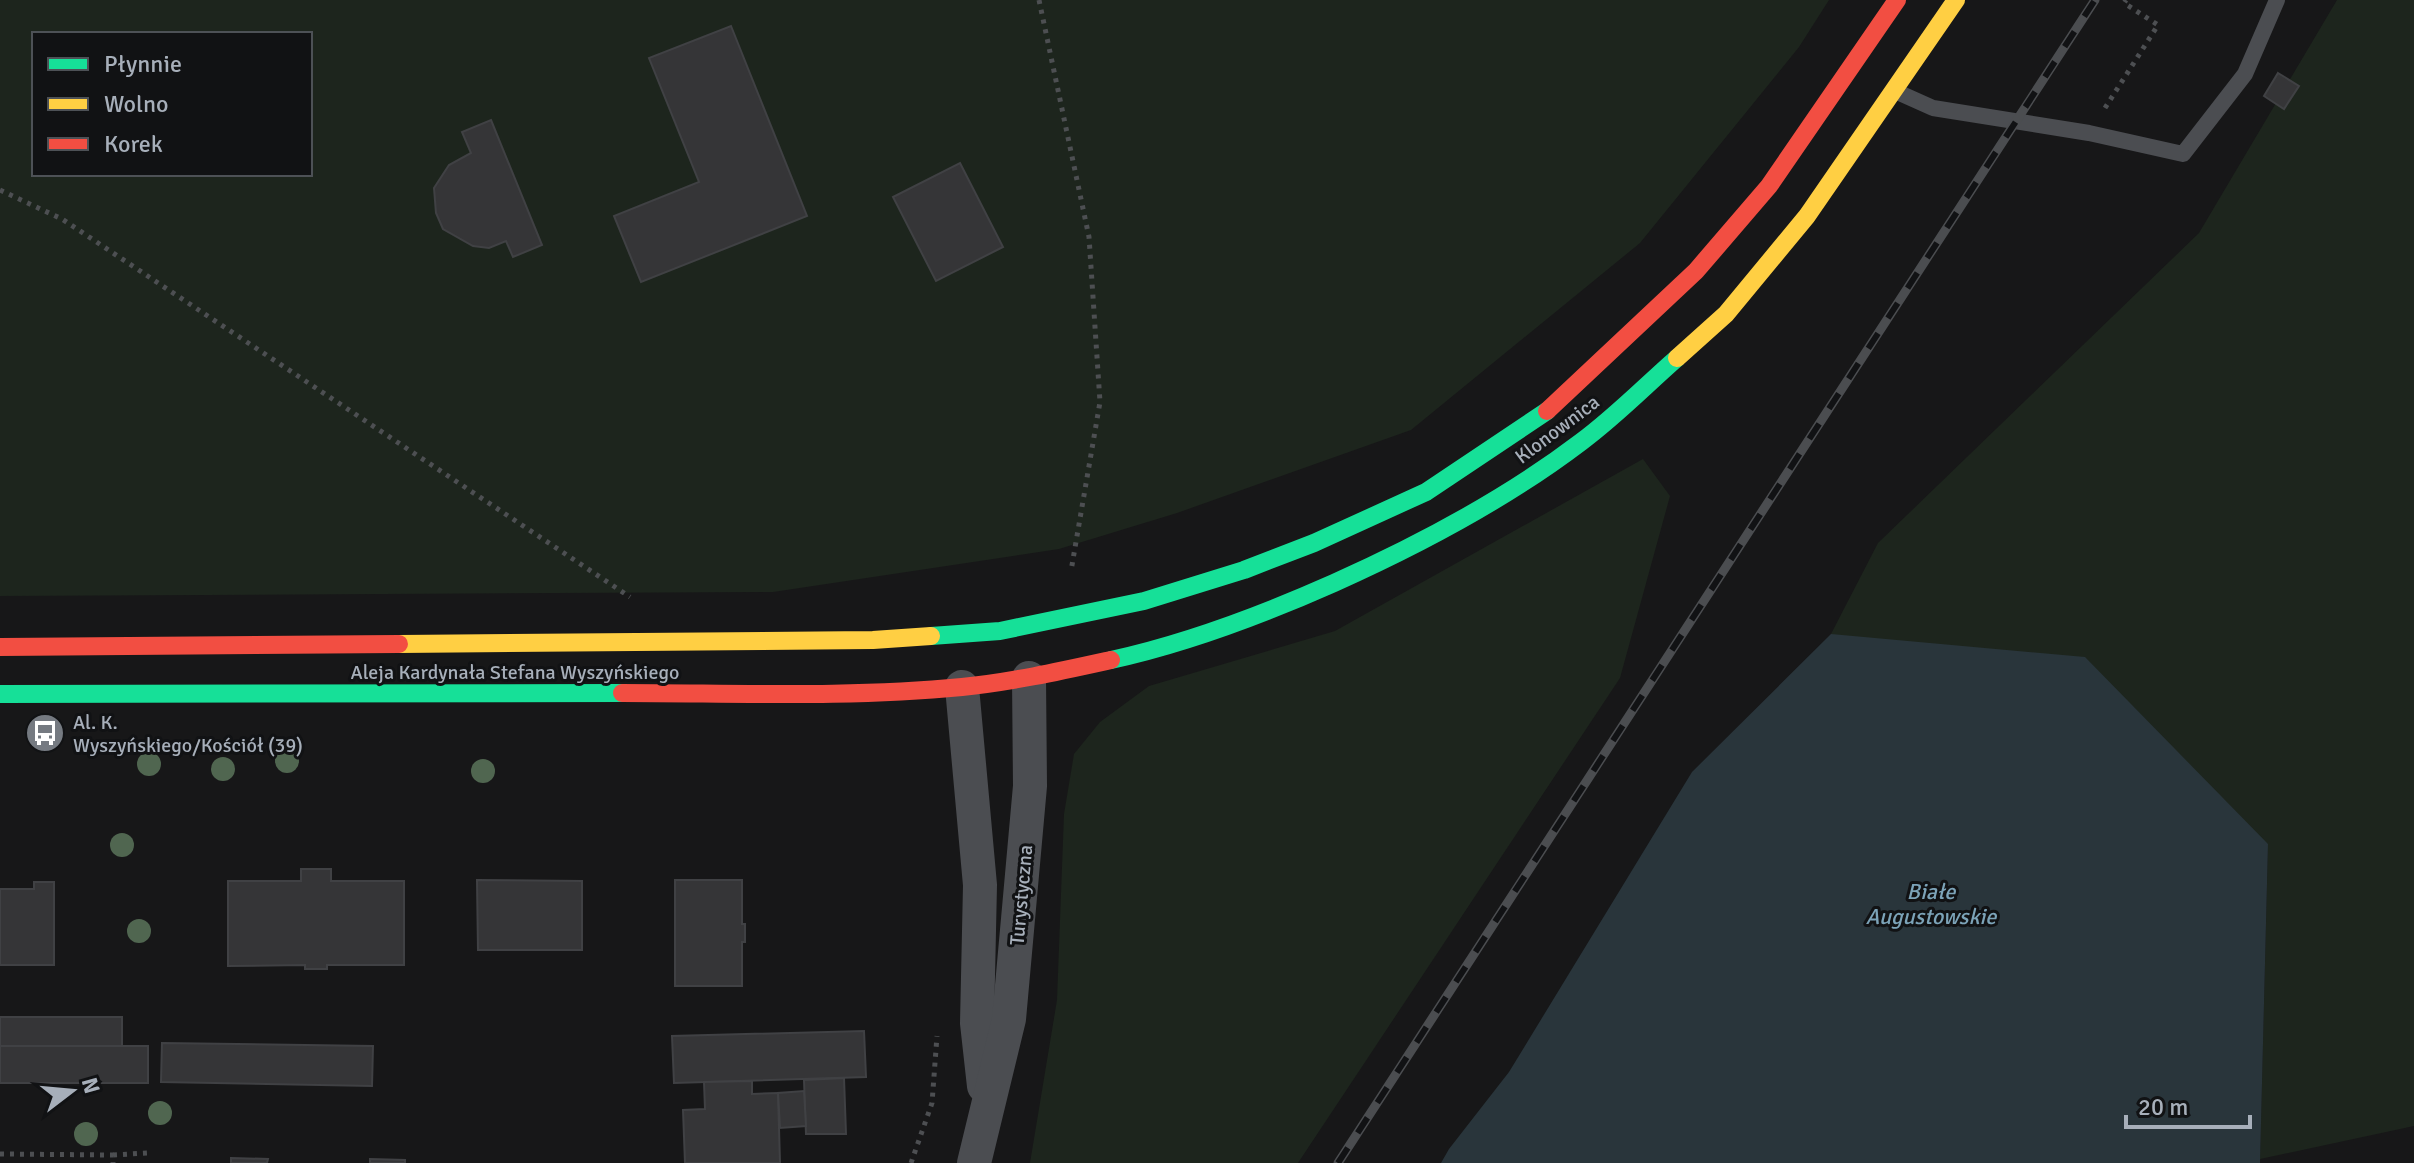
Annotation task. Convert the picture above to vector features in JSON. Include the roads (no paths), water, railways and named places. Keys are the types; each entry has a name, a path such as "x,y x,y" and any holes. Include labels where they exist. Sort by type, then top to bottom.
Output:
{"main road":[{"name":"Klonownica","path":"1004,637 1144,601 1244,570 1314,543 1426,492 1545,412 1696,271 1769,186 1865,69 1897,0"},
{"name":"Klonownica","path":"1025,672 1157,650 1264,614 1392,557 1505,495 1583,441 1726,314 1807,216 1956,0"},
{"path":"1865,69 1895,91"},
{"path":"975,668 1004,637"},
{"name":"Aleja Kardynała Stefana Wyszyńskiego","path":"0,647 1004,637"},
{"path":"449,642 449,681"},
{"name":"Aleja Kardynała Stefana Wyszyńskiego","path":"0,694 449,681 874,693 975,668 1025,672"}],"street":[{"name":"Turystyczna","path":"975,668 980,885 977,1023 987,1110"},
{"name":"Turystyczna","path":"974,1163 1009,1019 1030,786 1025,672"}],"lane":[{"path":"1895,91 1933,108 2089,133 2183,154 2245,74 2277,0"}],"water":[{"name":"Białe Augustowskie","path":"1831,634 2085,657 2268,844 2260,1163 1441,1163 1509,1072 1692,772"}],"railway":[{"path":"1338,1163 2095,0"}],"place":[{"name":"Al. K. Wyszyńskiego/Kościół (39)","path":"45,733"}]}
